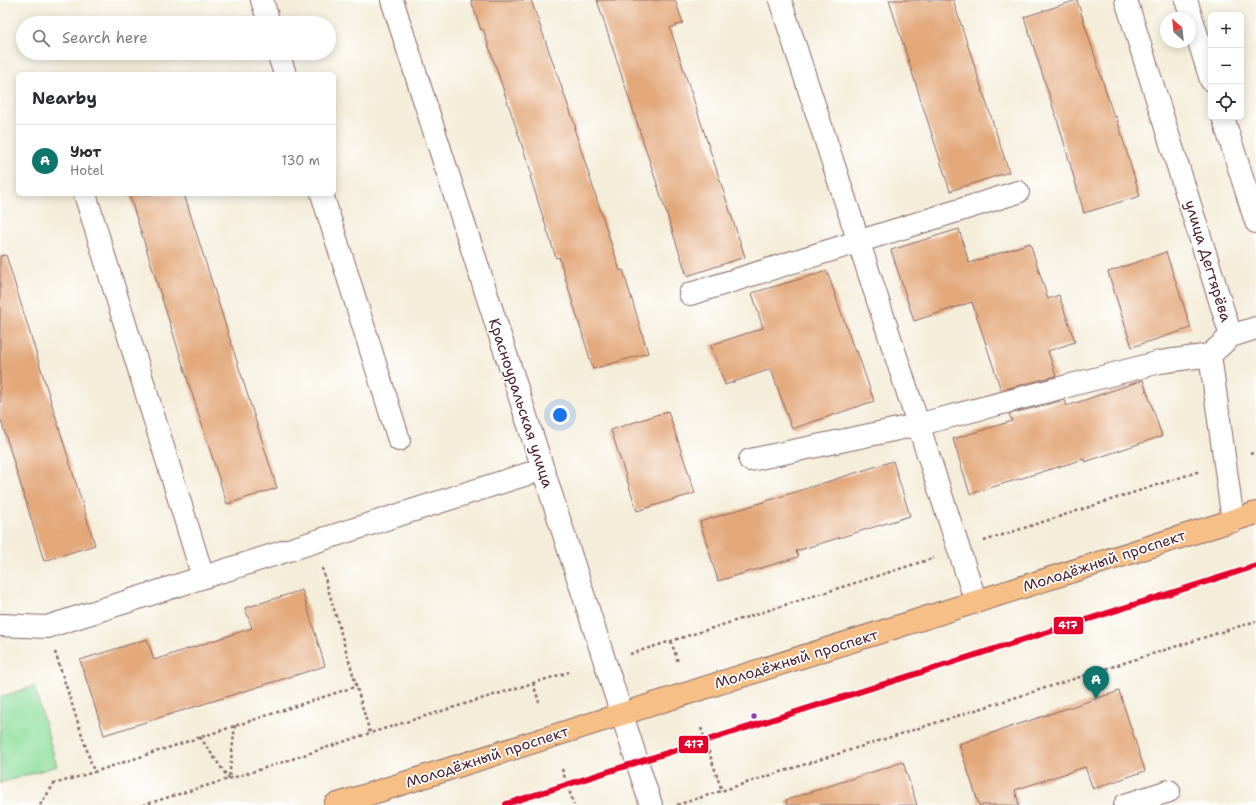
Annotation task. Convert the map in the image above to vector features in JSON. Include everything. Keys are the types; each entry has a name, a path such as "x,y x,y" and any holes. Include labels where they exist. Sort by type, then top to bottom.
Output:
{"main road":[{"name":"Молодёжный проспект","path":"335,805 1256,513"}],"street":[{"path":"262,0 267,16"},
{"name":"Красноуральская улица","path":"392,0 651,805"},
{"path":"780,0 917,426 976,602"},
{"name":"улица Дегтярёва","path":"1126,0 1231,336 1210,355"},
{"path":"1186,0 1208,70"},
{"path":"280,60 284,72"},
{"path":"1224,120 1256,222"},
{"path":"690,294 1018,192"},
{"path":"86,196 203,577"},
{"path":"323,196 399,440"},
{"path":"1231,336 1256,328"},
{"path":"750,460 917,426 1160,362 1210,355 1233,521"},
{"path":"1,621 46,627 543,469"},
{"path":"1125,805 1169,791"}],"path":[{"path":"314,542 370,732"},
{"path":"677,805 1256,622"},
{"path":"46,627 94,772"},
{"path":"671,641 678,662"},
{"path":"143,805 229,779 370,732 569,672"},
{"path":"533,683 539,702"},
{"path":"40,805 54,784 356,686"},
{"path":"229,779 235,726"},
{"path":"701,728 722,790"},
{"path":"200,737 229,779"},
{"path":"562,769 574,805"}],"green space":[{"path":"34,686 57,766 0,783 0,697"}],"building":[{"path":"471,0 531,0 576,128 574,128 620,271 623,270 648,353 593,369 559,257 556,258 530,176 532,175 483,29 481,30"},
{"path":"597,0 675,0 683,23 670,28 745,257 687,276"},
{"path":"889,0 953,0 1009,172 950,191"},
{"path":"1077,0 1114,117 1116,116 1140,196 1084,213 1061,132 1024,17"},
{"path":"130,196 185,196 277,488 227,504"},
{"path":"959,229 969,263 1030,243 1048,299 1059,295 1075,342 1048,351 1056,376 1001,390 972,302 914,321 891,250"},
{"path":"1166,252 1191,328 1132,347 1108,272"},
{"path":"6,255 95,545 44,561 0,417 0,256"},
{"path":"827,271 855,352 857,351 874,401 792,429 771,369 725,385 711,345 763,328 752,293"},
{"path":"1143,380 1162,436 1085,462 1084,459 970,494 953,439 1012,421 1009,414 1065,400 1067,406"},
{"path":"668,411 695,493 637,511 611,430"},
{"path":"893,461 910,516 796,551 798,557 718,581 700,522"},
{"path":"302,590 325,666 104,735 80,660 147,639 154,660 252,628 245,608"},
{"path":"1119,691 1145,771 1093,789 1085,767 1015,790 1019,805 979,805 959,744"},
{"path":"903,762 917,805 787,805 786,800"}],"transit line":[{"name":"417","path":"506,804 1256,566"}],"place":[{"name":"Уют","path":"1096,699"}]}
